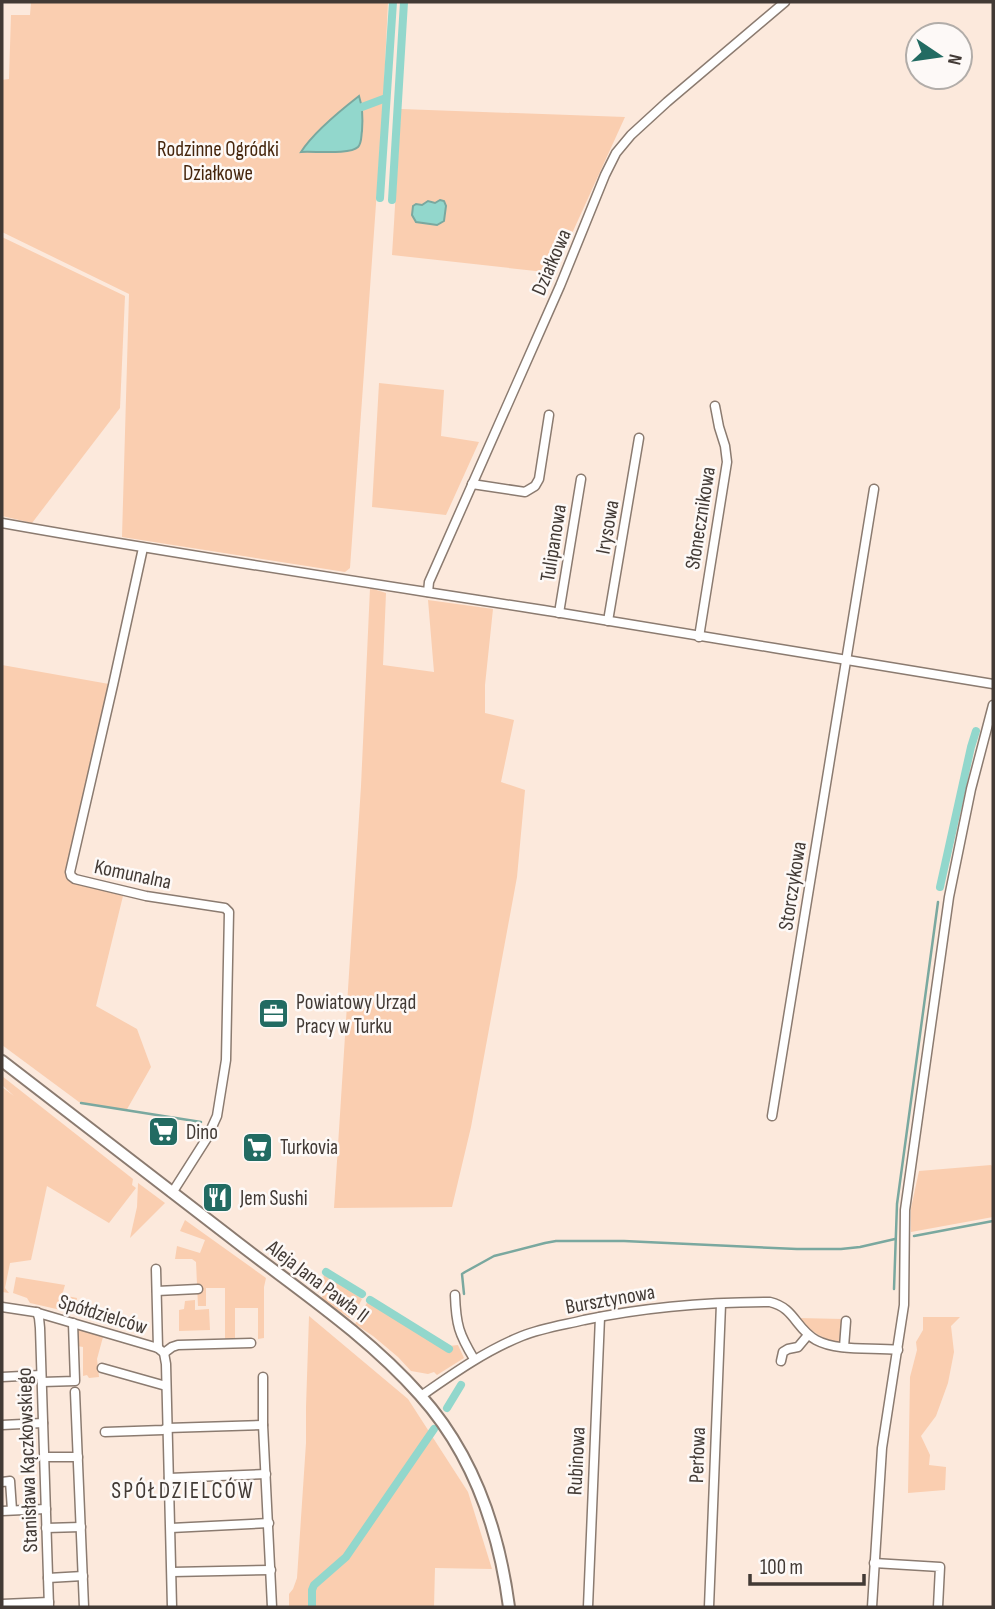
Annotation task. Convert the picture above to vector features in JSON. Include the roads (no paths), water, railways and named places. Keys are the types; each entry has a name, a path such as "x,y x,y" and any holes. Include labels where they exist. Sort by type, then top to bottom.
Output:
{"main road":[{"name":"Aleja Jana Pawła II","path":"2,1061 357,1334 421,1396 453,1440 480,1493 501,1558 509,1607"}],"street":[{"name":"Działkowa","path":"423,592 561,286 616,153 631,135 667,102 785,2"},
{"name":"Słonecznikowa","path":"699,637 727,463 715,406"},
{"path":"472,484 525,492 531,490 538,480 549,415"},
{"name":"Irysowa","path":"608,621 639,438"},
{"name":"Tulipanowa","path":"559,613 581,479"},
{"name":"Storczykowa","path":"772,1116 874,489"},
{"path":"2,523 993,684"},
{"name":"Komunalna","path":"143,548 70,873 75,880 146,896 225,908 229,912 226,1060 217,1116 207,1138 172,1193"},
{"path":"872,1607 882,1448 904,1305 905,1210 951,886 971,789 993,705"},
{"name":"Spółdzielców","path":"156,1269 166,1386 173,1607"},
{"name":"Spółdzielców","path":"157,1291 198,1289"},
{"path":"455,1295 459,1332 474,1359"},
{"name":"Bursztynowa","path":"421,1396 474,1359 532,1333 649,1308 766,1302 780,1305 808,1335 830,1346 898,1350"},
{"name":"Perłowa","path":"709,1607 721,1304"},
{"name":"Spółdzielców","path":"2,1307 37,1312 161,1351 178,1345 251,1343"},
{"name":"Stanisława Kączkowskiego","path":"37,1312 49,1605"},
{"name":"Rubinowa","path":"587,1607 600,1317"},
{"path":"844,1347 846,1321"},
{"path":"2,1377 75,1381 73,1323"},
{"path":"781,1361 785,1350 798,1347 808,1335"},
{"path":"102,1368 166,1386"},
{"path":"263,1377 272,1607"},
{"path":"75,1392 84,1607"},
{"path":"2,1425 43,1423"},
{"path":"105,1432 263,1425"},
{"path":"44,1457 78,1457"},
{"path":"169,1478 266,1474"},
{"path":"2,1482 10,1481 12,1510"},
{"path":"2,1511 46,1509"},
{"path":"171,1528 269,1523"},
{"path":"46,1528 81,1527"},
{"path":"874,1563 940,1567 938,1607"},
{"path":"172,1572 271,1570"},
{"path":"48,1578 83,1576"},
{"path":"2,1604 49,1605"}],"water":[{"path":"359,96 363,122 358,147 340,152 301,152 320,130"},
{"path":"444,201 446,206 444,221 437,225 416,222 412,215 413,206"}],"waterway":[{"path":"380,198 393,2"},
{"path":"392,200 404,2"},
{"path":"362,107 386,98"},
{"path":"940,887 976,731"},
{"path":"894,1289 897,1204 938,902"},
{"path":"81,1103 201,1122"},
{"path":"914,1236 993,1221"},
{"path":"464,1294 462,1274 465,1272 494,1256 556,1241 841,1249 895,1239"},
{"path":"326,1272 362,1294"},
{"path":"370,1300 449,1349"},
{"path":"447,1408 461,1385"},
{"path":"312,1607 314,1585 346,1557 434,1429"}],"place":[{"name":"Powiatowy Urząd Pracy w Turku","path":"273,1014"},
{"name":"Dino","path":"163,1132"},
{"name":"Turkovia","path":"257,1147"},
{"name":"Jem Sushi","path":"217,1198"}],"district":[{"name":"SPÓŁDZIELCÓW","path":"183,1490"}],"park label":[{"name":"Rodzinne Ogródki Działkowe","path":"218,161"}]}
